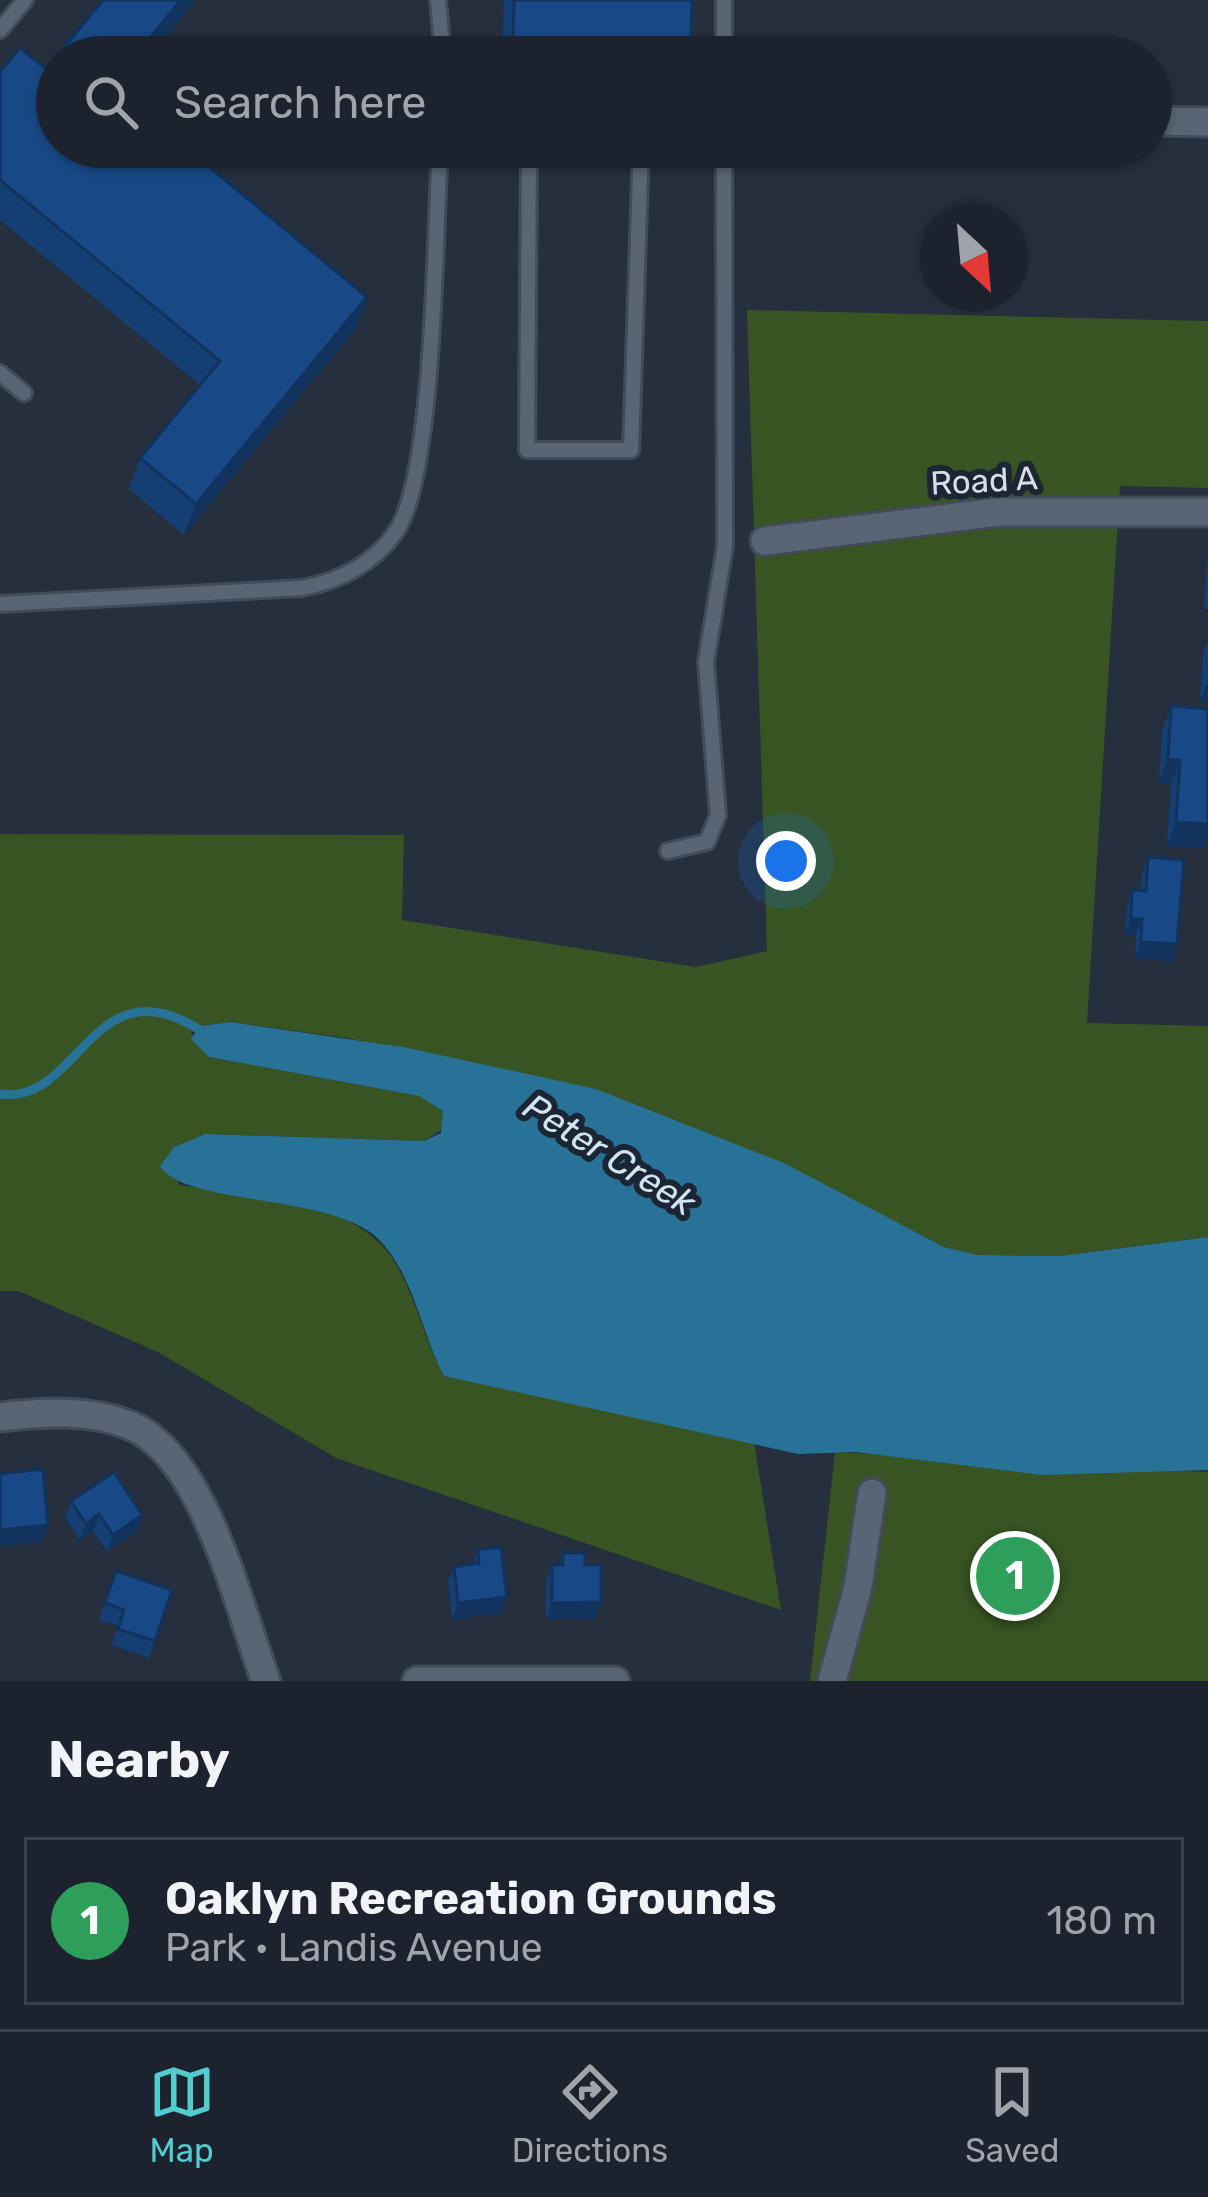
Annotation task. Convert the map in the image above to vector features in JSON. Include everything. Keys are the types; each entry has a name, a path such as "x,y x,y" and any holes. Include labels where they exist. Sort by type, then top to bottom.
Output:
{"street":[{"path":"1172,121 1208,122"},
{"name":"Road A","path":"765,541 997,512 1208,512"},
{"path":"0,1417 79,1413 130,1425 157,1441 196,1492 266,1681"},
{"path":"832,1681 858,1586 872,1493"},
{"path":"417,1681 615,1681"}],"lane":[{"path":"0,29 25,0"},
{"path":"438,0 441,36"},
{"path":"724,0 724,36"},
{"path":"0,604 302,588 331,582 371,560 398,531 420,466 439,168"},
{"path":"529,168 527,450 631,450 640,168"},
{"path":"668,851 707,842 718,815 706,662 724,546 724,168"},
{"path":"0,373 24,393"}],"green space":[{"path":"747,310 1208,321 1208,488 1120,486 1087,1023 1208,1026 1208,1237 1060,1256 978,1255 944,1247 789,1167 596,1089 347,1038 230,1022 200,1026 191,1033 209,1057 420,1096 443,1111 444,1128 424,1141 205,1134 174,1147 179,1185 300,1203 357,1226 380,1243 404,1279 444,1376 754,1442 781,1610 336,1458 158,1352 18,1291 0,1291 0,834 404,835 402,920 696,967 767,951"},
{"path":"835,1452 1208,1472 1208,1681 810,1681"}],"water":[{"name":"Peter Creek","path":"230,1022 403,1047 596,1089 784,1163 944,1247 978,1255 1060,1256 1208,1237 1208,1470 1042,1475 855,1452 798,1454 444,1376 399,1266 375,1236 324,1213 196,1187 160,1166 174,1147 205,1134 424,1141 441,1133 443,1111 419,1096 209,1057 191,1039 200,1026"}],"building":[{"path":"103,0 181,0 151,36 73,36"},
{"path":"514,0 692,0 691,36 513,36"},
{"path":"20,48 36,61 36,168 210,168 367,297 196,504 140,458 220,361 0,180 0,72"},
{"path":"1171,706 1208,709 1208,824 1176,822 1180,760 1168,759"},
{"path":"1148,857 1184,860 1177,944 1141,942 1142,919 1131,918 1132,890 1146,891"},
{"path":"43,1469 48,1525 0,1530 0,1474"},
{"path":"114,1472 142,1515 113,1535 99,1514 86,1524 71,1501"},
{"path":"501,1547 507,1597 458,1603 454,1567 479,1563 478,1550"},
{"path":"563,1553 585,1553 585,1565 601,1565 601,1602 552,1603 552,1565 563,1565"},
{"path":"116,1571 172,1590 155,1641 118,1629 124,1610 105,1603"}],"waterway":[{"path":"0,1094 27,1092 50,1079 112,1022 137,1012 168,1015 206,1034"}],"place":[{"name":"Oaklyn Recreation Grounds","path":"1015,1576"}]}
